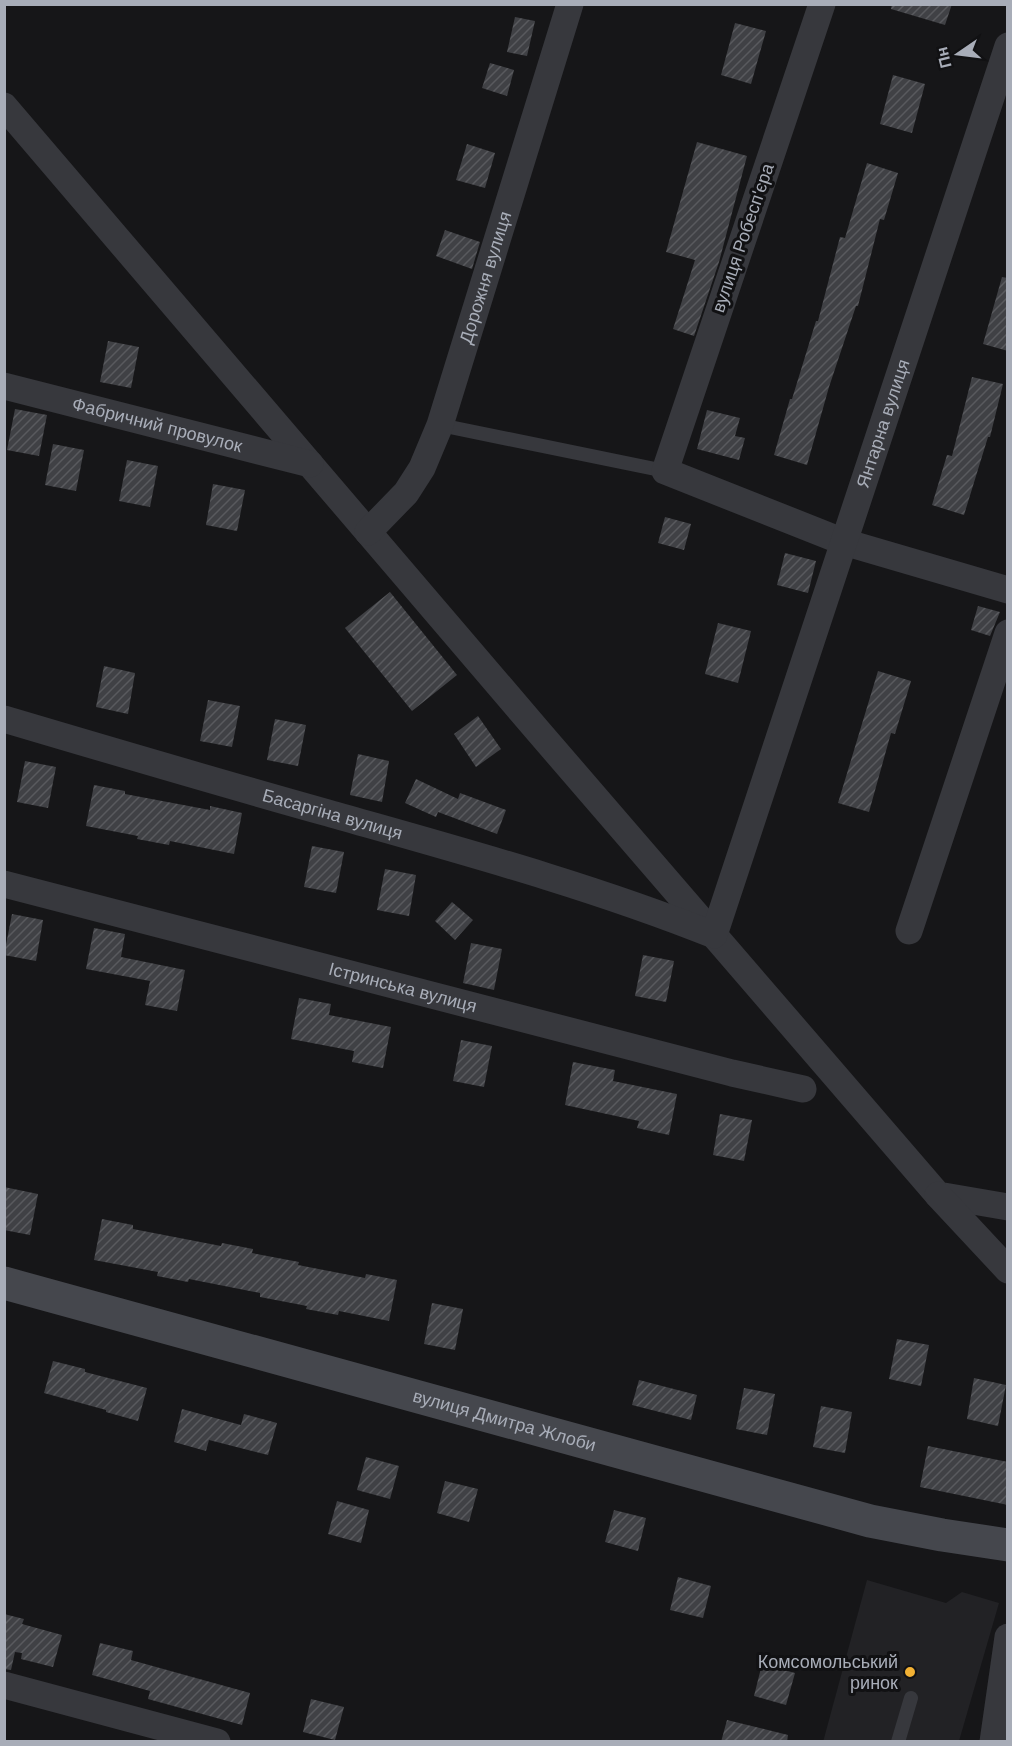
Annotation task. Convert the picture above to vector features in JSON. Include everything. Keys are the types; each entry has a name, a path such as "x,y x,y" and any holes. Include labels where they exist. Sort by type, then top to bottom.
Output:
{"main road":[{"name":"вулиця Дмитра Жлоби","path":"4,1283 870,1521 1008,1545"}],"street":[{"name":"Дорожня вулиця","path":"368,532 406,493 422,468 440,425 570,4"},
{"name":"вулиця Робесп'єра","path":"665,471 822,4"},
{"name":"Янтарна вулиця","path":"714,935 1008,46"},
{"path":"4,106 938,1196 1008,1270"},
{"name":"Фабричний провулок","path":"4,386 310,464"},
{"path":"665,471 844,542 1008,590"},
{"path":"909,931 1008,633"},
{"name":"Басаргіна вулиця","path":"4,719 469,853 660,914 714,935"},
{"name":"Істринська вулиця","path":"4,884 732,1073 803,1089"},
{"path":"938,1196 1008,1207"},
{"path":"993,1742 1008,1637"},
{"path":"4,1685 217,1742"}],"lane":[{"path":"440,425 665,471"},
{"path":"898,1742 910,1698"}],"shaded area":[{"name":"Комсомольський ринок","path":"867,1580 946,1603 962,1592 999,1603 959,1741 823,1742"}],"building":[{"path":"892,4 952,4 945,25 891,9"},
{"path":"515,17 535,21 527,56 507,52"},
{"path":"735,23 766,31 751,84 721,75"},
{"path":"490,63 514,70 507,96 482,88"},
{"path":"893,75 925,84 912,133 880,124"},
{"path":"697,142 747,156 719,262 694,336 673,329 695,260 666,252"},
{"path":"467,144 495,153 485,188 456,180"},
{"path":"867,163 898,173 884,220 880,219 858,306 856,306 829,387 807,465 774,455 790,399 792,399 816,321 818,321 840,237 845,238"},
{"path":"445,230 480,242 472,269 436,256"},
{"path":"1002,277 1008,278 1008,351 983,344"},
{"path":"108,341 139,347 131,388 100,382"},
{"path":"972,377 1003,384 990,437 988,437 964,515 932,505 947,455 952,456"},
{"path":"15,409 47,415 39,456 7,450"},
{"path":"707,410 740,418 735,436 745,438 739,460 697,449"},
{"path":"53,444 84,450 76,491 45,485"},
{"path":"127,460 158,466 150,507 119,501"},
{"path":"213,484 245,490 237,531 206,525"},
{"path":"665,517 691,524 684,550 658,543"},
{"path":"785,553 816,561 808,593 777,585"},
{"path":"390,592 457,675 412,711 345,628"},
{"path":"978,606 1000,612 990,636 971,630"},
{"path":"718,623 751,631 738,683 705,674"},
{"path":"104,666 135,673 128,714 96,707"},
{"path":"878,671 911,681 895,734 891,733 869,812 838,803"},
{"path":"208,700 240,706 232,747 200,741"},
{"path":"478,716 501,749 476,767 454,734"},
{"path":"275,719 306,725 298,766 267,760"},
{"path":"358,754 389,761 382,802 350,795"},
{"path":"25,761 56,767 48,808 17,802"},
{"path":"416,779 458,799 460,793 506,810 497,834 438,812 436,817 405,803"},
{"path":"94,785 125,791 125,794 210,810 210,806 242,813 234,854 170,841 169,845 137,839 138,836 86,826"},
{"path":"312,846 344,852 336,893 304,887"},
{"path":"385,869 416,875 409,916 377,910"},
{"path":"452,902 473,920 455,940 435,921"},
{"path":"12,914 43,920 36,961 4,955"},
{"path":"94,928 125,934 121,957 185,970 177,1011 145,1005 150,981 86,969"},
{"path":"471,943 502,949 494,990 463,983"},
{"path":"643,955 674,961 666,1002 635,996"},
{"path":"299,998 331,1004 329,1015 391,1027 383,1068 352,1062 354,1051 291,1039"},
{"path":"461,1040 492,1046 484,1087 453,1081"},
{"path":"573,1062 615,1070 613,1081 677,1094 669,1135 637,1128 639,1121 565,1105"},
{"path":"720,1114 752,1120 744,1161 713,1155"},
{"path":"4,1187 38,1194 30,1235 4,1230"},
{"path":"102,1219 133,1225 133,1229 221,1246 222,1243 253,1249 252,1253 299,1262 298,1265 365,1278 366,1274 397,1280 389,1321 339,1311 338,1315 306,1309 307,1306 260,1297 260,1293 189,1279 188,1282 157,1276 158,1272 94,1260"},
{"path":"432,1303 463,1309 455,1350 424,1344"},
{"path":"897,1339 929,1345 921,1386 889,1379"},
{"path":"53,1361 147,1388 138,1421 44,1393"},
{"path":"974,1378 1006,1385 998,1426 967,1419"},
{"path":"639,1380 697,1395 691,1420 632,1405"},
{"path":"744,1388 775,1394 767,1435 736,1429"},
{"path":"821,1406 852,1412 845,1453 813,1447"},
{"path":"182,1409 241,1425 244,1414 277,1423 268,1455 209,1440 206,1451 174,1442"},
{"path":"928,1446 1008,1462 1008,1505 920,1487"},
{"path":"366,1457 399,1466 390,1499 357,1490"},
{"path":"445,1481 478,1489 469,1522 437,1513"},
{"path":"337,1501 369,1510 361,1543 328,1534"},
{"path":"614,1510 646,1518 638,1551 605,1542"},
{"path":"678,1577 711,1586 703,1618 670,1610"},
{"path":"4,1614 24,1619 22,1624 62,1635 53,1667 21,1659 22,1653 15,1652 11,1670 4,1669"},
{"path":"100,1643 133,1651 131,1660 250,1693 242,1725 148,1699 150,1691 92,1675"},
{"path":"762,1664 795,1673 786,1705 754,1696"},
{"path":"311,1699 344,1707 335,1740 303,1732"},
{"path":"727,1720 788,1735 787,1742 721,1742"}],"place":[{"name":"Комсомольський ринок","path":"910,1672"}]}
